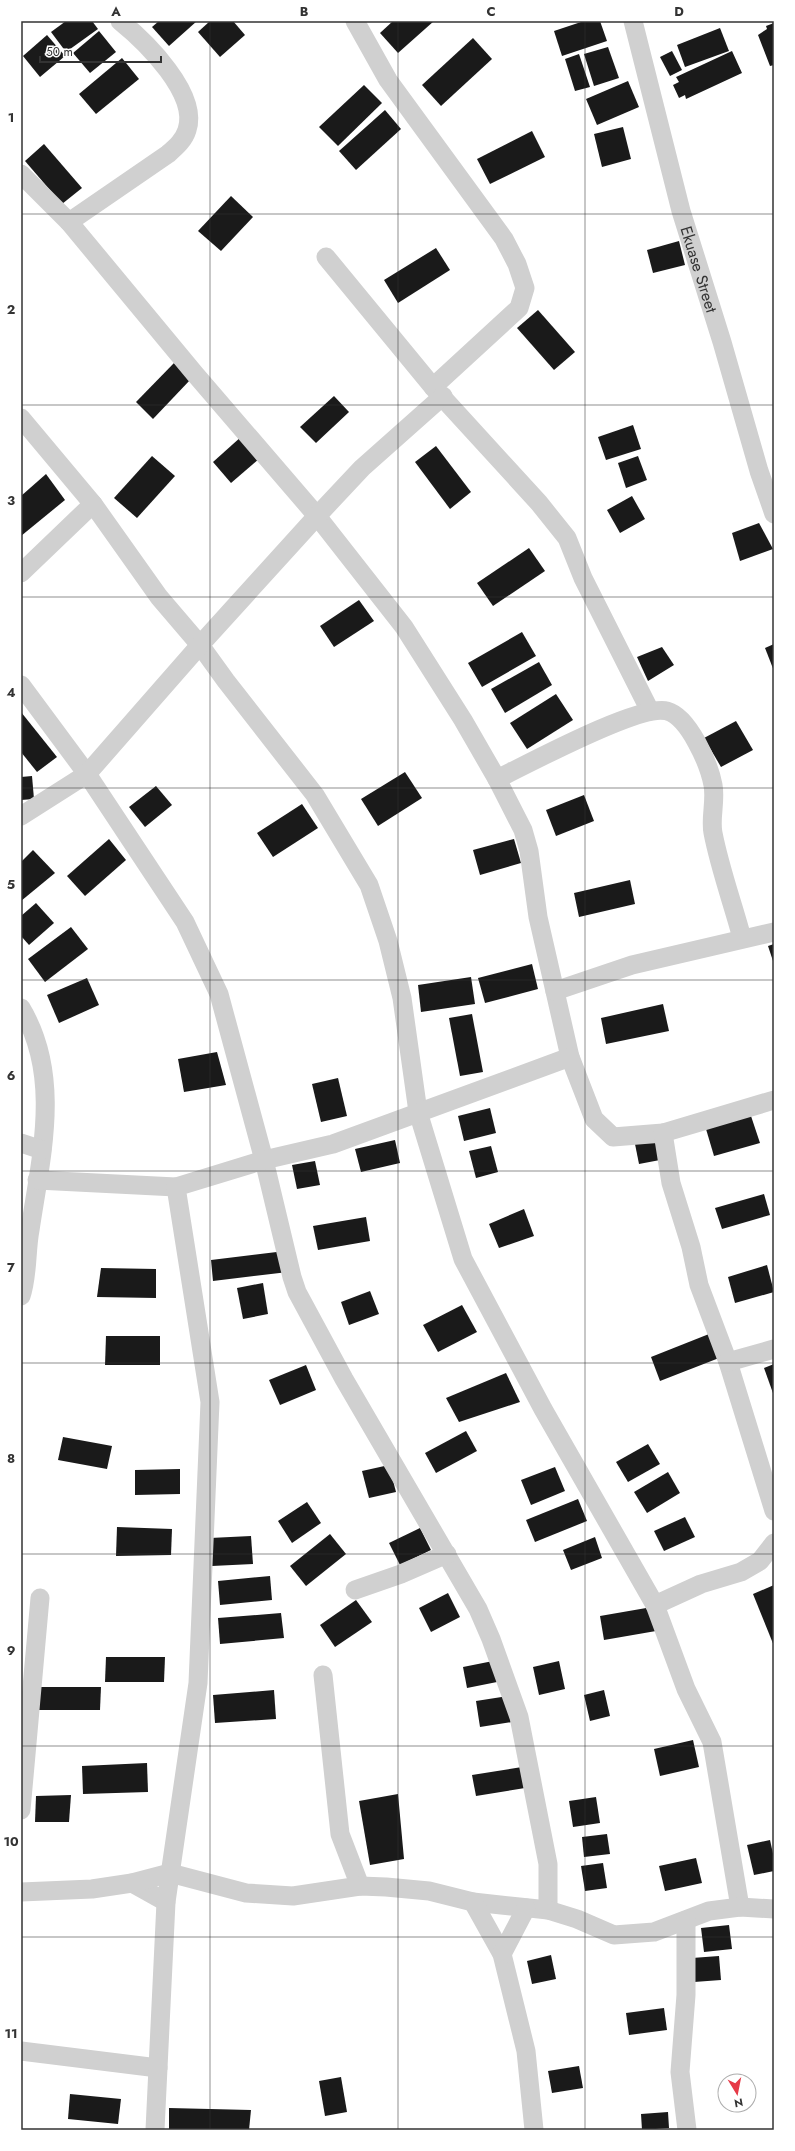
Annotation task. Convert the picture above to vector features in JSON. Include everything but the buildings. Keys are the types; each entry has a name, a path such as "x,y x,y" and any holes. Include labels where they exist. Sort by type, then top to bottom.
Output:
{"street":[{"path":"69,222 168,154 182,141 188,129 188,111 173,76 147,46 120,21"},
{"path":"21,816 87,774 200,645 317,516 518,308 525,288 517,264 504,239 388,80 355,21"},
{"name":"Ekuase Street","path":"633,21 681,211 722,342 759,471 774,514"},
{"path":"21,174 69,222 195,374 317,516 404,627 463,720 497,779 523,830 529,851 538,917 570,1057 594,1119 604,1130 614,1136 662,1133 774,1100"},
{"path":"326,257 438,392 539,503 567,538 583,578 650,710"},
{"path":"21,418 93,504 159,597 200,645 226,681 315,795 368,886 388,941 402,998 418,1112 463,1259 543,1409 655,1605 686,1689 712,1742 740,1907"},
{"path":"21,573 93,504"},
{"path":"21,685 87,774 185,922 212,980 218,994 264,1160 292,1277 297,1292 352,1392 478,1609 519,1717 548,1864 548,1910"},
{"path":"497,779 600,729 650,710 667,710 681,720 693,734 713,786 713,832 742,938"},
{"path":"555,991 632,965 742,938 774,932"},
{"path":"21,1008 42,1056 46,1102 42,1150 21,1294"},
{"path":"37,1180 176,1187 264,1160 333,1144 570,1057"},
{"path":"662,1133 671,1183 691,1247 699,1284 728,1362 774,1511"},
{"path":"21,1143 42,1150"},
{"path":"154,2130 166,1902 198,1683 210,1402 176,1187"},
{"path":"728,1362 774,1349"},
{"path":"655,1605 701,1584 741,1572 760,1561 774,1543"},
{"path":"355,1590 401,1574 447,1554"},
{"path":"21,1810 40,1598"},
{"path":"323,1675 340,1834 360,1886"},
{"path":"21,1892 92,1889 132,1883 170,1873 246,1893 293,1896 360,1886 429,1891 473,1902 548,1910 577,1919 614,1935 654,1932 709,1911 740,1907 774,1910"},
{"path":"132,1883 166,1902"},
{"path":"473,1902 502,1954 526,2050 534,2130"},
{"path":"502,1954 526,1908"},
{"path":"686,1920 686,1995 680,2072 686,2130"},
{"path":"21,2051 158,2068"}]}
